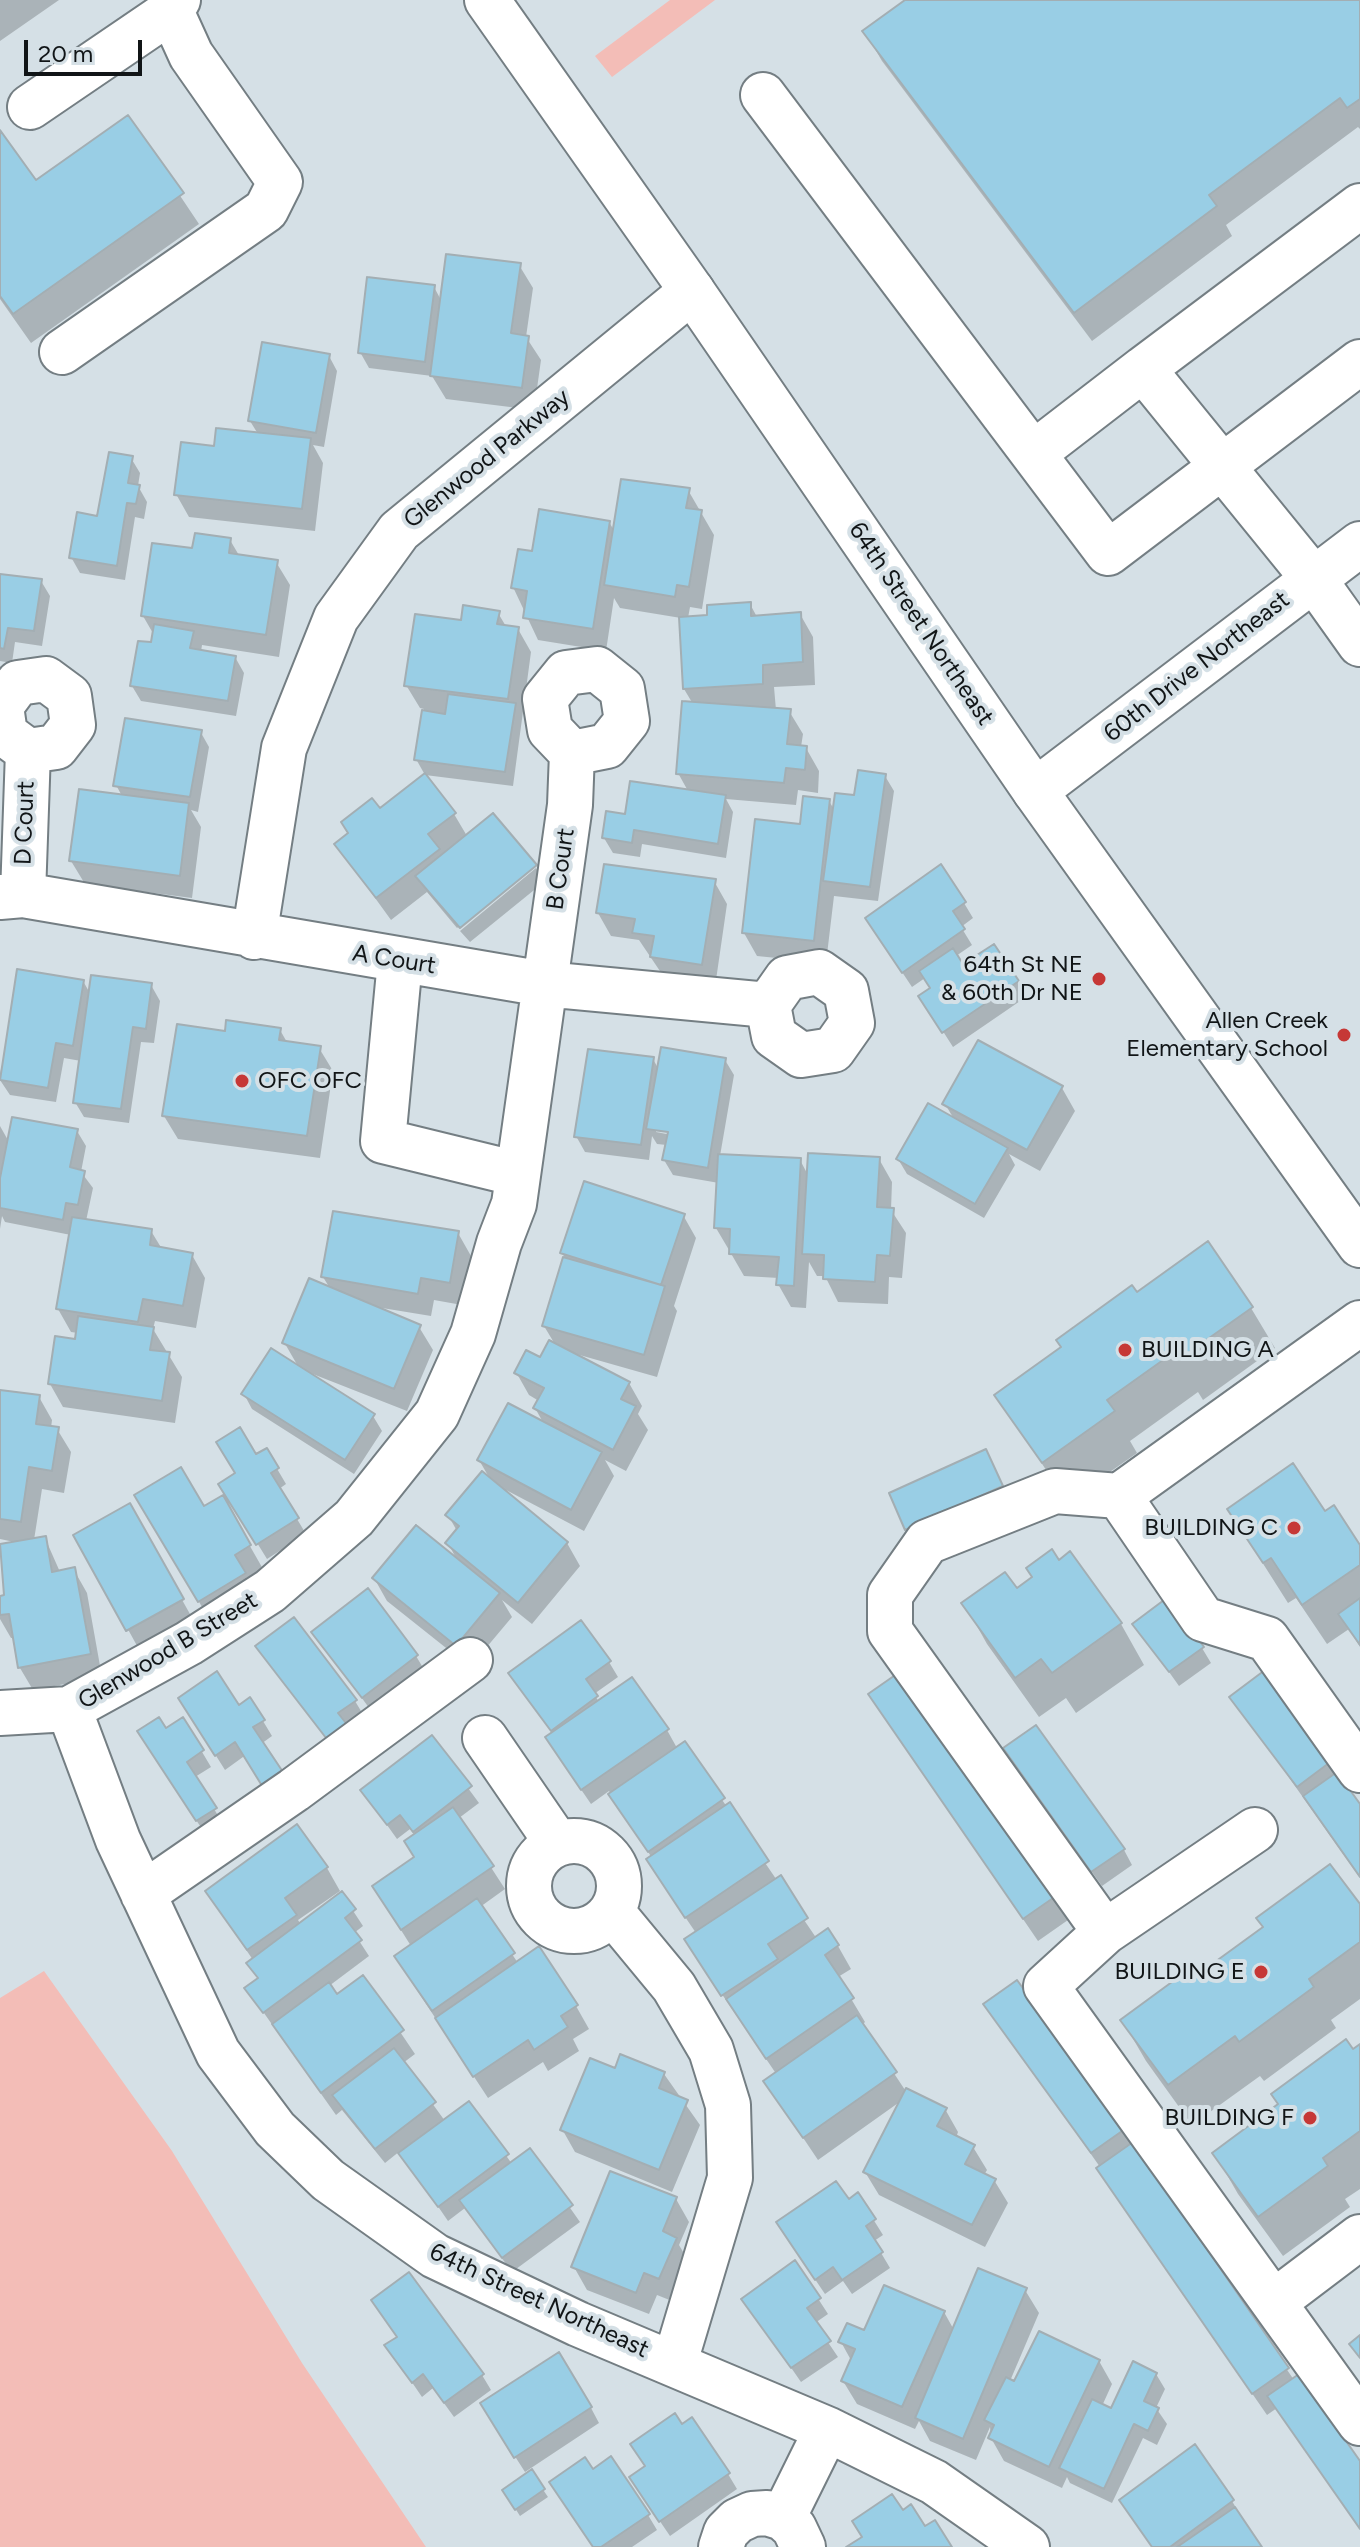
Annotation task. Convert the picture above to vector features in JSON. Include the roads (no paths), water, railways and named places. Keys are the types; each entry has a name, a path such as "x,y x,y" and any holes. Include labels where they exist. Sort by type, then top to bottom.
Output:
{"street":[{"name":"64th Street Northeast","path":"487,0 692,291 1035,791 1360,1245"},
{"path":"30,107 174,5 191,55 280,182 266,210 62,352"},
{"path":"763,95 1108,553 1360,362"},
{"path":"1034,453 1360,206"},
{"name":"Glenwood Parkway","path":"254,937 284,748 336,618 399,531 692,291"},
{"path":"1143,369 1313,578 1360,644"},
{"name":"60th Drive Northeast","path":"1035,791 1360,544"},
{"name":"D Court","path":"12,896 28,751"},
{"name":"B Court","path":"544,984 570,805 572,753"},
{"name":"A Court","path":"12,896 544,984 768,1005"},
{"path":"400,961 383,1141 518,1174"},
{"name":"Glenwood B Street","path":"0,1713 69,1709 189,1643 270,1591 354,1518 437,1414 473,1334 499,1243 514,1204 544,984"},
{"path":"1105,1932 890,1631 890,1595 927,1542 1055,1491 1119,1496 1360,1323"},
{"path":"1119,1496 1203,1619 1267,1639 1360,1770"},
{"path":"143,1894 306,1782 470,1660"},
{"name":"64th Street Northeast","path":"69,1709 118,1840 218,2053 275,2129 328,2180 435,2256 578,2324 675,2362 827,2429 934,2482 1027,2547"},
{"path":"485,1738 557,1843"},
{"path":"1255,1830 1105,1932 1046,1986 1360,2423"},
{"path":"586,1841 610,1857 620,1884 612,1912 586,1930 571,1931 543,1919 529,1892 529,1877 544,1851 557,1843 586,1841"},
{"path":"612,1912 674,1987 711,2050 728,2105 730,2178 675,2362"},
{"path":"1274,2302 1360,2237"},
{"path":"721,2547 726,2532 744,2517 767,2513 793,2532 827,2429"}],"place":[{"name":"64th St NE & 60th Dr NE","path":"1099,979"},
{"name":"Allen Creek Elementary School","path":"1344,1035"},
{"name":"OFC OFC","path":"242,1081"},
{"name":"BUILDING A","path":"1125,1350"},
{"name":"BUILDING C","path":"1294,1528"},
{"name":"BUILDING E","path":"1261,1972"},
{"name":"BUILDING F","path":"1310,2118"}]}
